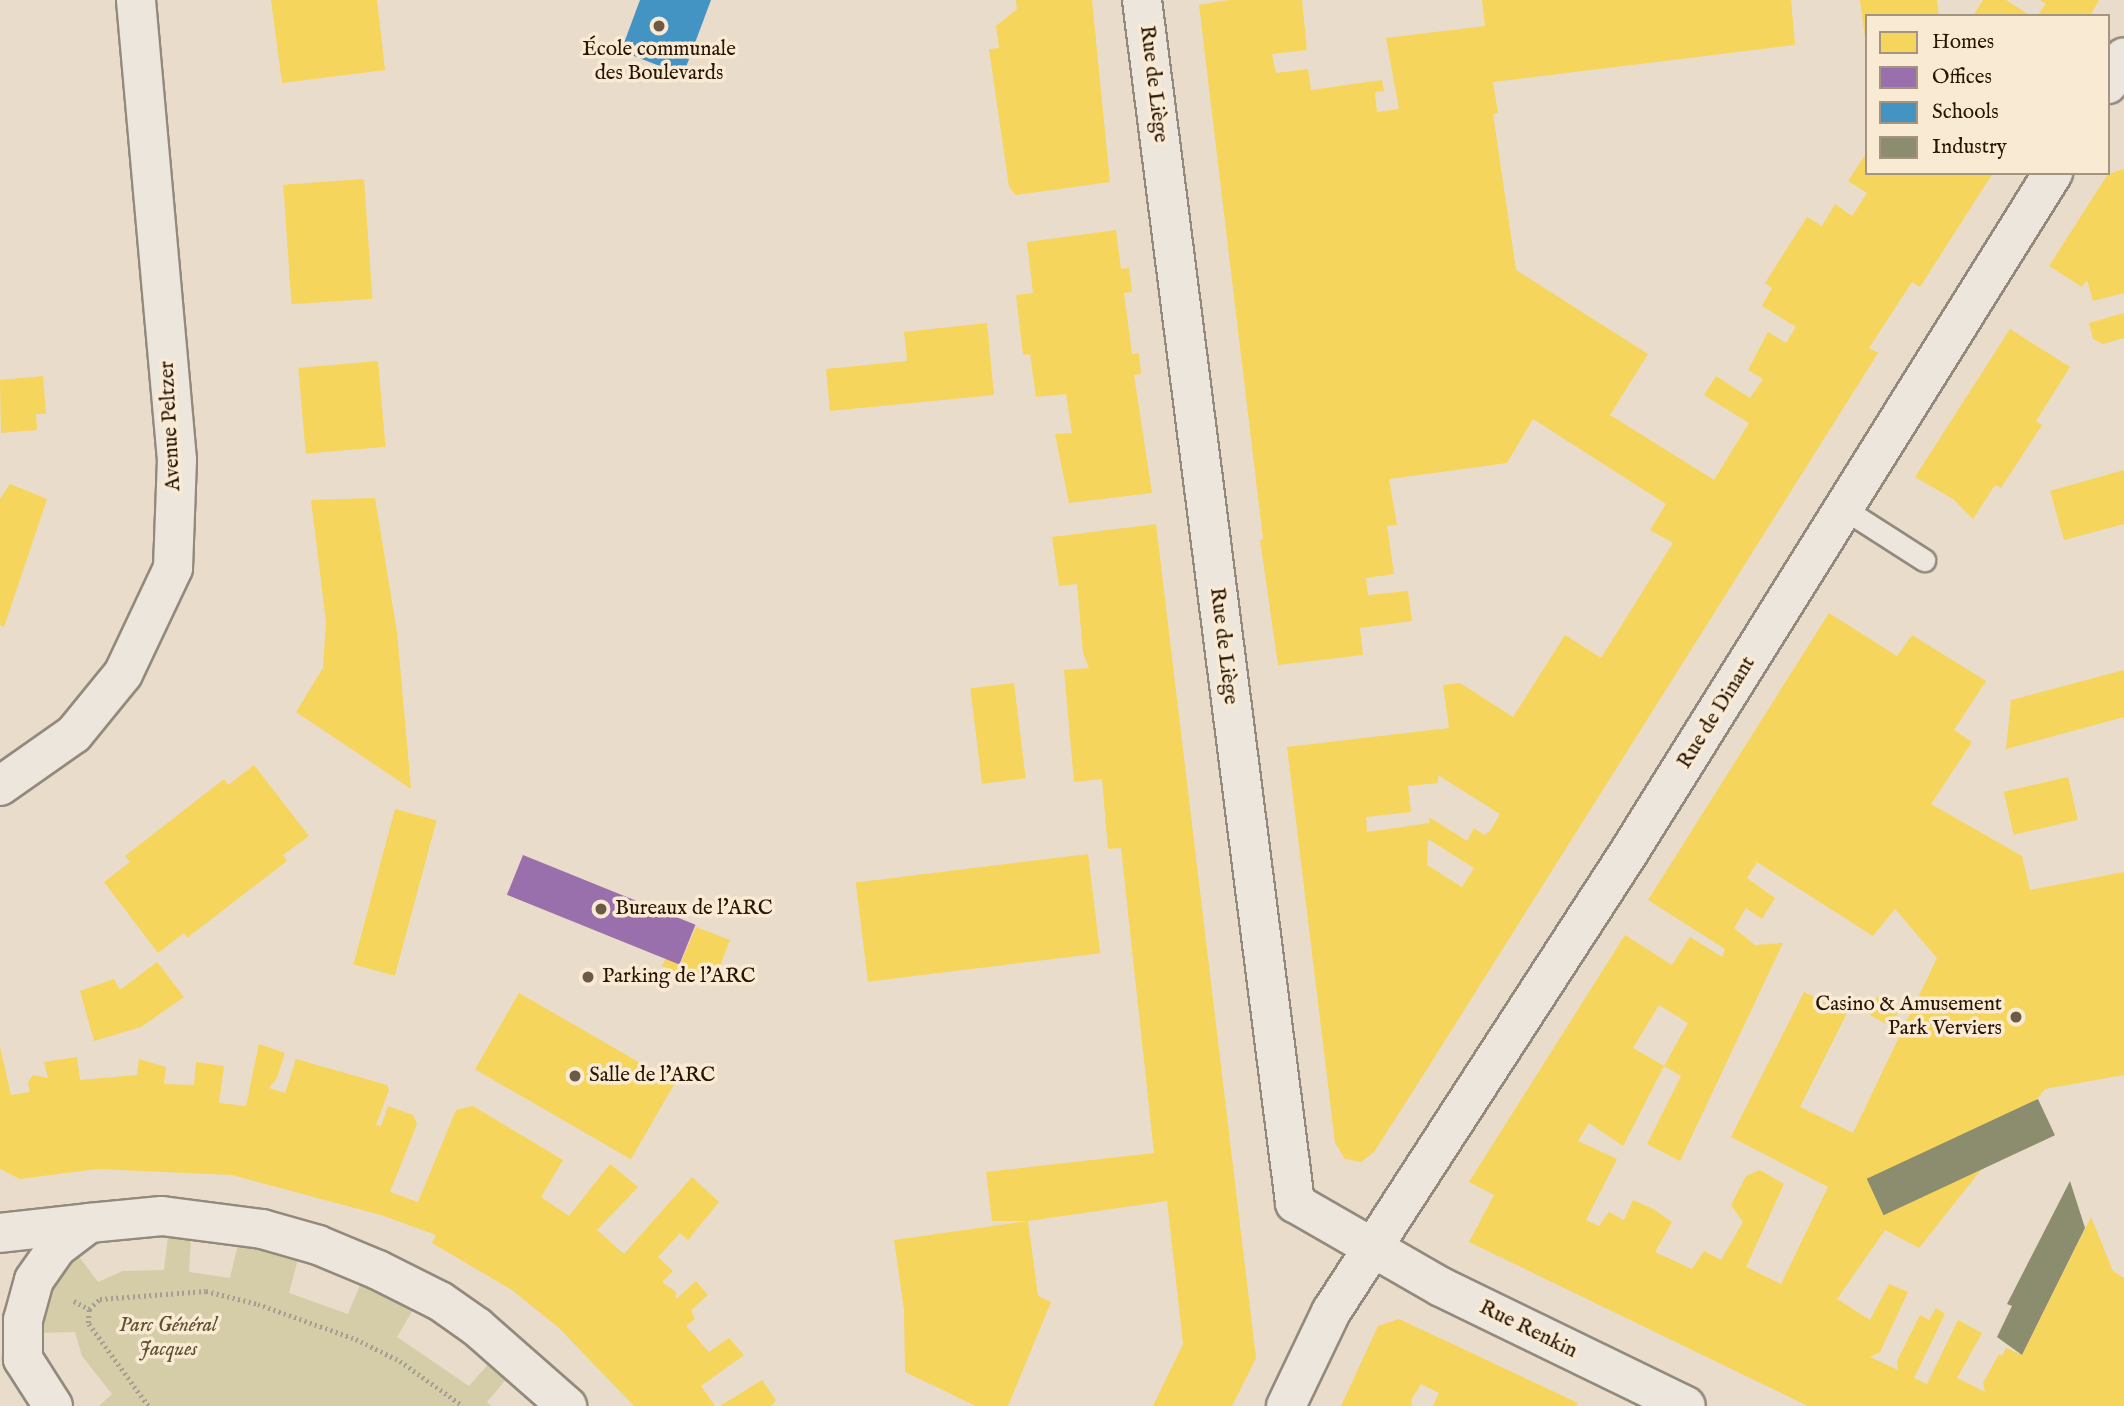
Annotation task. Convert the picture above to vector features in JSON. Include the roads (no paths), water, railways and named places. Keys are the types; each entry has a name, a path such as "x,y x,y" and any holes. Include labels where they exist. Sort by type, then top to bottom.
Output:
{"street":[{"name":"Avenue Peltzer","path":"0,786 74,734 123,674 173,568 177,460 136,0"},
{"name":"Rue de Liège","path":"1142,0 1295,1203 1374,1247"},
{"path":"2110,82 2124,57"},
{"name":"Rue de Dinant","path":"1286,1406 1331,1312 1846,510 2052,175"},
{"path":"0,1234 162,1216 262,1229 318,1245 440,1301 517,1359 567,1406"},
{"path":"23,1359 23,1320 34,1280 56,1248 89,1223"},
{"name":"Rue Renkin","path":"1374,1247 1441,1287 1686,1406"},
{"path":"0,1322 53,1406"}],"lane":[{"path":"1846,510 1924,560"}],"place":[{"name":"École communale des Boulevards","path":"659,26"},
{"name":"Bureaux de l'ARC","path":"601,909"},
{"name":"Parking de l'ARC","path":"588,977"},
{"name":"Casino & Amusement Park Verviers","path":"2016,1017"},
{"name":"Salle de l'ARC","path":"575,1076"}],"park label":[{"name":"Parc Général Jacques","path":"168,1338"}]}
